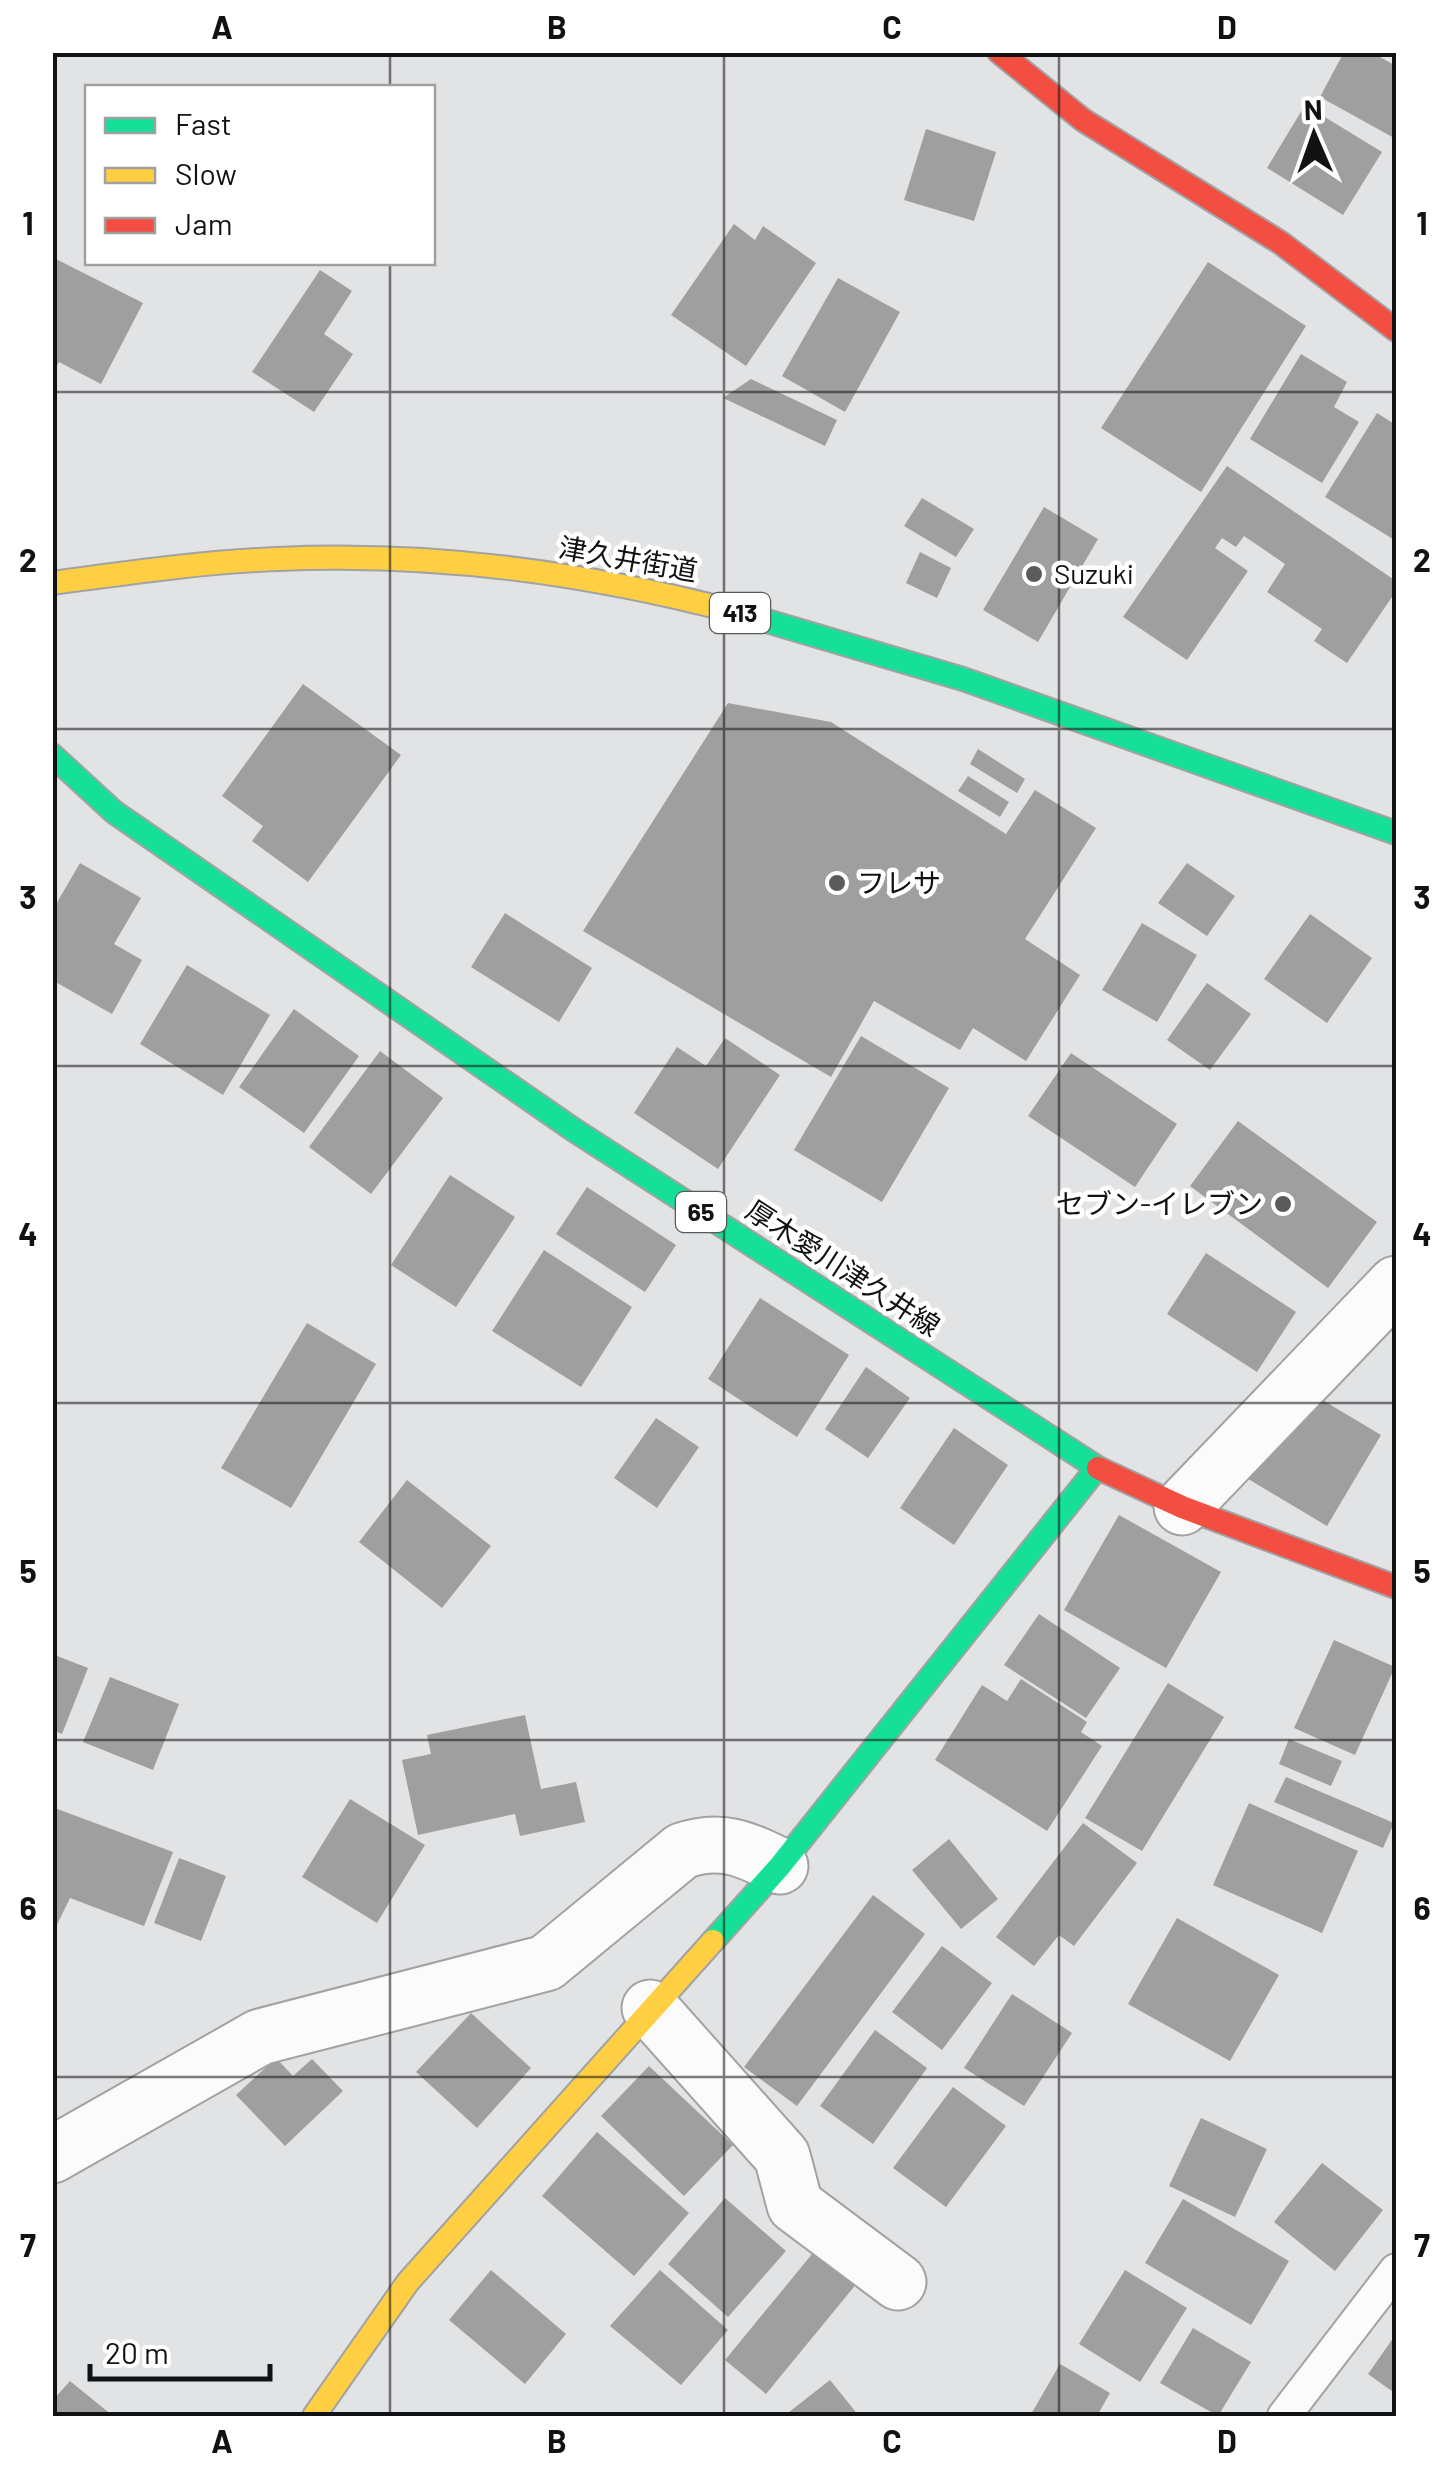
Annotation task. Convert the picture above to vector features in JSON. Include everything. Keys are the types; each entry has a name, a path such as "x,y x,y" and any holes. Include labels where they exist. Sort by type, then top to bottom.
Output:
{"main road":[{"path":"999,52 1083,120 1281,243 1396,330"},
{"name":"津久井街道","path":"52,582 220,563 312,558 478,567 624,588 734,612 923,668 1396,834"},
{"name":"厚木愛川津久井線","path":"52,755 114,812 574,1130 1098,1468 1182,1507 1396,1587"},
{"path":"314,2416 408,2282 780,1866 1098,1468"}],"street":[{"path":"1182,1507 1396,1284"},
{"path":"52,2155 260,2036 546,1963 682,1850 701,1844 737,1845 780,1866"},
{"path":"650,2008 782,2156 795,2205 898,2282"}],"lane":[{"path":"1284,2416 1396,2270"}],"building":[{"path":"1344,52 1371,52 1396,66 1396,139 1320,97"},
{"path":"1305,105 1382,152 1343,215 1267,168"},
{"path":"926,129 996,152 974,221 904,200"},
{"path":"734,224 755,240 763,226 816,263 746,366 671,315"},
{"path":"52,257 143,303 101,384 59,362 52,375"},
{"path":"1208,262 1306,326 1201,492 1101,428"},
{"path":"320,270 352,291 324,334 353,354 314,412 252,372"},
{"path":"838,278 900,312 845,412 782,376"},
{"path":"1301,354 1347,382 1334,407 1359,422 1322,483 1250,439"},
{"path":"751,379 837,420 825,446 723,398"},
{"path":"1377,413 1396,425 1396,541 1325,497"},
{"path":"1227,466 1396,581 1396,591 1347,663 1314,641 1322,629 1267,592 1285,564 1244,536 1236,547 1222,538 1215,548 1248,571 1187,660 1123,617"},
{"path":"922,498 974,529 956,557 904,526"},
{"path":"1044,507 1098,539 1038,642 983,610"},
{"path":"920,552 951,568 937,598 906,583"},
{"path":"303,684 401,755 308,882 252,841 263,826 222,796"},
{"name":"フレサ","path":"728,703 831,722 1006,834 1035,790 1096,828 1025,939 1080,975 1026,1061 973,1028 960,1050 874,1001 831,1077 583,931"},
{"path":"978,749 1025,779 1017,793 970,764"},
{"path":"968,776 1009,802 1000,817 958,791"},
{"path":"80,863 141,898 114,944 142,960 112,1014 52,980 52,911"},
{"path":"1187,863 1235,896 1207,936 1158,903"},
{"path":"505,913 592,968 559,1022 471,967"},
{"path":"1310,914 1372,958 1327,1023 1264,979"},
{"path":"1142,923 1197,955 1157,1022 1102,990"},
{"path":"187,965 270,1015 223,1095 140,1044"},
{"path":"1207,983 1251,1014 1210,1070 1167,1040"},
{"path":"294,1009 359,1056 304,1133 239,1087"},
{"path":"861,1036 949,1088 882,1202 794,1150"},
{"path":"725,1038 780,1075 718,1169 634,1113 677,1047 706,1066"},
{"path":"380,1051 443,1098 371,1194 309,1147"},
{"path":"1071,1053 1177,1124 1135,1187 1028,1116"},
{"name":"セブン-イレブン","path":"1238,1121 1377,1222 1328,1288 1190,1186"},
{"path":"450,1175 515,1217 456,1307 391,1265"},
{"path":"587,1187 676,1245 645,1292 556,1234"},
{"path":"544,1250 632,1307 581,1387 492,1331"},
{"path":"1206,1253 1296,1312 1257,1372 1167,1314"},
{"path":"760,1298 849,1355 797,1437 708,1379"},
{"path":"307,1323 376,1364 291,1508 221,1468"},
{"path":"866,1367 910,1398 868,1458 825,1429"},
{"path":"1299,1386 1381,1435 1327,1526 1245,1477"},
{"path":"656,1418 699,1447 657,1508 614,1478"},
{"path":"954,1428 1008,1465 954,1545 900,1508"},
{"path":"407,1480 491,1546 442,1608 359,1542"},
{"path":"1119,1515 1221,1572 1166,1668 1064,1610"},
{"path":"1039,1614 1120,1668 1086,1718 1004,1665"},
{"path":"1334,1640 1395,1667 1355,1755 1294,1728"},
{"path":"52,1654 88,1668 62,1734 52,1730"},
{"path":"110,1677 179,1704 153,1770 83,1742"},
{"path":"1021,1679 1087,1722 1081,1732 1102,1746 1047,1831 935,1760 982,1685 1007,1701"},
{"path":"1168,1683 1224,1717 1142,1851 1085,1818"},
{"path":"525,1715 541,1789 576,1782 585,1822 520,1836 515,1814 418,1835 402,1760 431,1754 427,1735"},
{"path":"1289,1739 1342,1761 1331,1786 1279,1764"},
{"path":"1286,1777 1394,1823 1383,1848 1274,1802"},
{"path":"350,1799 425,1845 377,1923 302,1877"},
{"path":"1249,1803 1358,1851 1322,1933 1213,1885"},
{"path":"52,1807 173,1852 144,1926 70,1898 52,1935"},
{"path":"1083,1823 1137,1863 1074,1946 1059,1935 1034,1966 996,1937"},
{"path":"949,1839 998,1899 961,1929 912,1870"},
{"path":"179,1858 226,1876 201,1941 154,1923"},
{"path":"873,1895 925,1934 797,2106 744,2067"},
{"path":"1177,1918 1279,1975 1230,2061 1128,2004"},
{"path":"942,1946 992,1983 942,2050 892,2012"},
{"path":"1012,1994 1072,2033 1024,2106 964,2068"},
{"path":"471,2013 531,2068 477,2128 416,2072"},
{"path":"875,2030 927,2068 873,2144 820,2106"},
{"path":"276,2058 293,2076 312,2059 343,2091 285,2146 236,2095"},
{"path":"649,2066 733,2145 684,2196 601,2116"},
{"path":"953,2087 1006,2126 946,2207 893,2168"},
{"path":"1201,2118 1267,2149 1235,2217 1169,2186"},
{"path":"597,2132 689,2213 634,2276 542,2196"},
{"path":"1322,2163 1383,2210 1335,2271 1274,2222"},
{"path":"725,2198 786,2251 728,2317 668,2264"},
{"path":"1183,2199 1289,2261 1251,2325 1145,2263"},
{"path":"817,2248 858,2282 766,2394 725,2360"},
{"path":"491,2270 566,2334 525,2384 449,2320"},
{"path":"660,2270 728,2330 681,2385 610,2326"},
{"path":"1125,2270 1187,2308 1140,2382 1079,2344"},
{"path":"1193,2328 1251,2362 1218,2416 1160,2383"},
{"path":"1396,2334 1396,2394 1368,2374"},
{"path":"1060,2364 1110,2393 1097,2416 1030,2416"},
{"path":"830,2380 859,2416 784,2416"},
{"path":"70,2381 113,2416 52,2416 52,2401"}],"traffic: fast":[{"path":"736,612 963,679 1396,833"},
{"path":"52,755 114,812 574,1130 1098,1468"},
{"path":"713,1941 780,1866 1097,1468"}],"traffic: slow":[{"path":"52,583 250,560 393,559 566,576 736,612"},
{"path":"314,2416 408,2282 713,1941"}],"traffic: jam":[{"path":"999,52 1083,120 1281,243 1396,330"},
{"path":"1098,1468 1182,1507 1396,1587"}],"place":[{"name":"Suzuki","path":"1034,574"},
{"name":"フレサ","path":"837,883"},
{"name":"セブン-イレブン","path":"1283,1204"}]}
